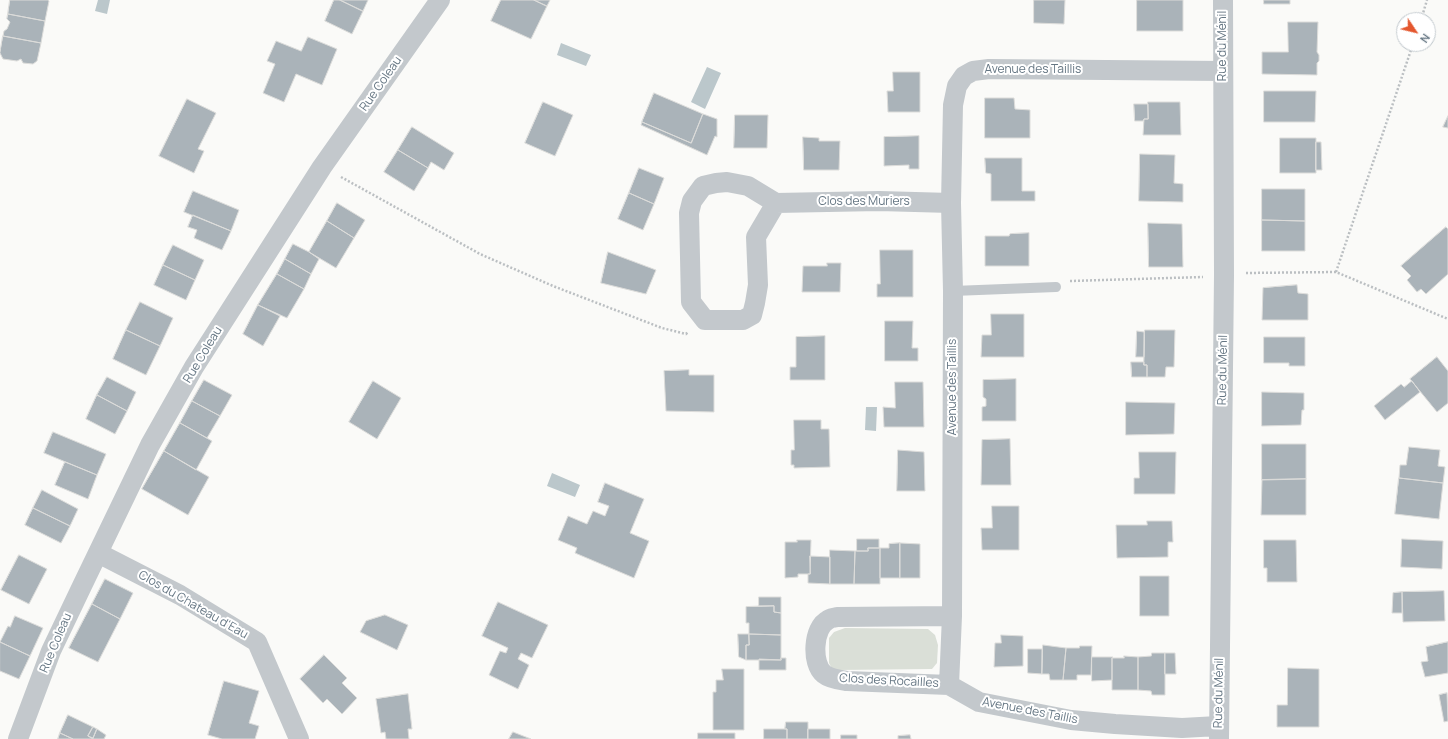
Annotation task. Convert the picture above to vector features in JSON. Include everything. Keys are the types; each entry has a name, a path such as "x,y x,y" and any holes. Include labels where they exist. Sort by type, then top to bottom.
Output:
{"street":[{"name":"Rue Coleau","path":"18,739 51,651 150,446 194,367 322,167 440,0"},
{"name":"Rue du Ménil","path":"1218,733 1224,275 1223,0"},
{"name":"Avenue des Taillis","path":"1218,733 1182,728 1071,720 979,702 949,685 952,616 952,203 953,105 957,86 964,76 973,70 1223,71"},
{"path":"716,182 727,182 748,186 776,203 756,237 758,285 752,314 743,320 705,320 691,302 689,213 692,201 696,194 702,186 716,182"},
{"name":"Clos des Muriers","path":"776,203 879,201 952,203"},
{"name":"Clos du Chateau d'Eau","path":"98,553 180,595 257,642 299,739"},
{"name":"Clos des Rocailles","path":"949,685 840,680 823,673 818,667 815,658 818,631 828,619 837,617 952,616"}],"lane":[{"path":"953,291 1056,287"}],"path":[{"path":"1423,12 1427,0"},
{"path":"1336,272 1410,52"},
{"path":"322,167 480,254 553,286 662,328 686,334 705,320"},
{"path":"1056,287 1065,281 1206,277 1249,272 1336,272 1448,319"}],"shaded area":[{"path":"98,0 110,0 107,14 95,11"},
{"path":"561,43 591,55 586,66 557,55"},
{"path":"707,67 721,73 705,109 691,102"},
{"path":"866,407 877,407 876,431 865,430"},
{"path":"552,473 580,485 575,497 547,486"},
{"path":"845,628 928,629 935,635 938,645 937,663 932,669 832,669 829,663 829,638 834,632"}],"building":[{"path":"10,0 48,0 45,21 8,14"},
{"path":"334,0 340,0 363,11 352,34 325,21"},
{"path":"340,0 368,0 363,11"},
{"path":"501,0 534,0 547,6 531,39 491,21"},
{"path":"534,0 550,0 547,6"},
{"path":"1034,0 1065,0 1064,24 1034,23"},
{"path":"1137,0 1183,0 1183,31 1137,31"},
{"path":"1264,0 1290,0 1290,4 1264,4"},
{"path":"8,14 45,21 41,43 3,36 4,31 7,29 10,22 7,19"},
{"path":"1288,22 1318,22 1317,52 1319,55 1319,61 1317,63 1317,75 1262,74 1262,52 1288,52"},
{"path":"3,36 41,43 37,61 33,64 23,63 21,59 17,61 3,59 0,53"},
{"path":"308,37 337,49 322,85 296,74 284,102 263,93 275,64 267,61 276,41 301,51"},
{"path":"893,72 920,72 920,112 888,112 887,91 893,91"},
{"path":"1264,91 1316,91 1315,122 1264,122"},
{"path":"654,93 703,114 691,143 642,122"},
{"path":"985,98 1014,98 1015,109 1030,110 1030,138 985,138"},
{"path":"187,99 216,113 198,149 204,151 194,173 159,156"},
{"path":"543,102 573,115 555,156 525,143"},
{"path":"1148,102 1180,102 1181,135 1143,135 1144,119 1148,119"},
{"path":"1134,104 1148,104 1148,119 1144,119 1143,121 1135,121"},
{"path":"703,114 717,119 717,137 715,136 707,155 641,125 642,122 691,143"},
{"path":"735,115 768,115 767,148 734,148"},
{"path":"1448,116 1448,128 1443,127"},
{"path":"412,127 454,153 444,170 431,162 428,168 398,150"},
{"path":"919,136 919,169 909,169 909,165 884,166 884,137"},
{"path":"803,137 819,138 819,141 840,141 839,170 804,170"},
{"path":"1280,138 1316,138 1316,173 1280,173"},
{"path":"1316,142 1321,142 1322,170 1316,170"},
{"path":"398,150 428,168 414,191 384,172"},
{"path":"1140,154 1175,155 1174,183 1183,184 1183,202 1139,201"},
{"path":"985,158 1022,158 1022,191 1035,191 1035,201 991,201 991,174 986,173"},
{"path":"639,168 664,178 654,204 629,193"},
{"path":"1262,189 1305,189 1305,221 1262,220"},
{"path":"193,191 239,210 231,231 184,212"},
{"path":"629,193 654,204 643,230 618,219"},
{"path":"337,203 365,220 354,238 327,221"},
{"path":"193,215 231,231 222,250 194,238 197,230 188,227"},
{"path":"1262,220 1305,221 1305,251 1262,251"},
{"path":"327,221 354,238 336,268 309,252"},
{"path":"1148,223 1182,224 1183,267 1149,267"},
{"path":"1446,227 1448,229 1448,274 1426,294 1421,289 1417,292 1407,280 1411,276 1401,266"},
{"path":"1029,233 1029,266 985,266 985,236 1009,236 1010,234"},
{"path":"293,244 319,259 311,274 285,259"},
{"path":"173,245 204,260 195,280 163,265"},
{"path":"880,250 913,250 913,297 877,297 877,284 880,284"},
{"path":"608,252 656,270 646,294 601,283"},
{"path":"285,259 311,274 304,289 277,274"},
{"path":"827,263 841,263 840,292 802,292 803,266 827,266"},
{"path":"163,265 195,280 186,300 154,285"},
{"path":"277,274 304,289 287,318 258,305"},
{"path":"1297,285 1298,293 1308,294 1308,320 1262,320 1263,288"},
{"path":"140,302 173,318 160,346 126,330"},
{"path":"258,305 280,316 263,346 243,334"},
{"path":"991,314 1024,314 1024,357 981,357 982,335 991,335"},
{"path":"885,321 913,321 912,348 918,348 918,361 885,361"},
{"path":"126,330 160,346 146,375 113,359"},
{"path":"1145,330 1175,330 1174,367 1166,367 1165,377 1147,377 1147,365 1144,365"},
{"path":"1137,331 1144,332 1144,357 1136,357"},
{"path":"825,336 825,380 790,380 790,367 796,367 796,337"},
{"path":"1264,337 1305,337 1305,366 1289,366 1289,363 1264,363"},
{"path":"1437,357 1448,371 1448,403 1437,412 1410,379"},
{"path":"1131,362 1144,362 1144,365 1147,365 1147,377 1132,377"},
{"path":"689,370 689,375 714,375 714,412 666,411 664,371"},
{"path":"107,377 136,392 127,411 97,395"},
{"path":"1016,379 1016,421 982,421 982,407 986,406 986,399 983,397 983,380"},
{"path":"204,380 232,395 220,416 192,401"},
{"path":"373,381 401,398 377,439 349,422"},
{"path":"1412,381 1420,392 1385,420 1374,406 1401,384 1404,387"},
{"path":"895,382 923,382 924,427 884,427 883,407 895,408"},
{"path":"1262,392 1304,393 1304,410 1302,410 1301,425 1262,426"},
{"path":"97,395 127,411 115,434 86,419"},
{"path":"192,401 220,416 207,438 180,423"},
{"path":"1126,402 1175,403 1174,434 1126,435"},
{"path":"794,420 821,420 821,429 829,429 830,467 794,468 794,465 791,465 791,450 794,450"},
{"path":"180,423 212,441 196,470 164,451"},
{"path":"53,432 106,454 97,475 44,453"},
{"path":"1010,439 1011,485 981,485 982,440"},
{"path":"1262,444 1306,444 1306,479 1262,480"},
{"path":"1409,447 1440,450 1438,466 1445,467 1443,483 1399,478 1400,465 1406,465"},
{"path":"898,450 924,452 925,491 897,491"},
{"path":"164,451 209,477 188,515 142,489"},
{"path":"1139,452 1176,452 1175,494 1134,494 1134,478 1139,478"},
{"path":"65,462 97,475 88,499 55,485"},
{"path":"1399,478 1443,483 1439,519 1395,514"},
{"path":"1306,479 1306,515 1261,515 1262,480"},
{"path":"605,483 644,499 630,533 649,541 634,578 575,553 577,548 558,540 568,516 587,524 593,511 605,516 609,506 598,502"},
{"path":"42,490 78,509 70,526 33,508"},
{"path":"992,506 1019,506 1019,550 982,550 981,528 992,528"},
{"path":"33,508 70,526 61,543 25,525"},
{"path":"1147,521 1172,521 1173,542 1168,542 1168,557 1117,558 1116,525 1147,525"},
{"path":"857,539 879,539 879,548 868,548 868,551 857,551"},
{"path":"1402,539 1443,541 1442,569 1401,567"},
{"path":"797,540 811,540 810,574 798,574 798,577 785,578 785,542 797,542"},
{"path":"1264,540 1296,540 1297,582 1267,582 1267,568 1264,568"},
{"path":"900,543 920,544 920,578 900,578"},
{"path":"900,543 900,578 880,578 880,548 889,548 889,544"},
{"path":"868,548 880,548 880,584 854,584 855,551 868,551"},
{"path":"830,550 855,551 854,584 830,584"},
{"path":"19,555 47,569 29,604 1,590"},
{"path":"810,556 830,557 830,584 808,583 808,574 810,574"},
{"path":"1140,576 1169,576 1169,616 1140,616"},
{"path":"105,579 133,593 120,619 92,604"},
{"path":"1444,591 1445,621 1403,622 1402,592"},
{"path":"1402,592 1402,613 1392,613 1393,593"},
{"path":"759,597 781,597 781,613 774,612 774,606 759,606"},
{"path":"498,602 548,625 532,658 521,653 518,659 529,665 518,689 489,675 500,651 506,653 508,648 482,636"},
{"path":"92,604 120,619 98,662 69,648"},
{"path":"774,606 774,612 781,613 781,635 749,634 749,623 746,623 746,607"},
{"path":"385,615 408,625 397,650 360,632 366,621"},
{"path":"15,616 43,628 30,656 0,642"},
{"path":"738,634 749,634 749,645 746,645 746,660 739,657"},
{"path":"749,634 781,635 781,660 746,660 746,645 749,645"},
{"path":"1001,635 1023,636 1023,666 994,667 995,643 1001,643"},
{"path":"0,642 30,656 19,679 0,671"},
{"path":"1448,642 1448,673 1425,677 1421,662 1428,661 1426,647"},
{"path":"1043,645 1066,648 1063,680 1050,680 1049,674 1042,674"},
{"path":"1080,646 1092,646 1091,675 1077,675 1077,680 1063,680 1066,648 1079,648"},
{"path":"1028,649 1042,649 1042,674 1028,673"},
{"path":"1152,653 1165,653 1165,695 1152,695 1151,691 1138,690 1138,657 1151,656"},
{"path":"1165,653 1175,653 1176,674 1165,674"},
{"path":"324,655 347,678 342,683 357,698 342,714 327,699 323,703 300,679"},
{"path":"1124,656 1138,657 1138,690 1112,690 1112,658 1124,658"},
{"path":"1092,657 1113,657 1112,680 1092,681"},
{"path":"781,658 786,658 786,670 759,670 759,659 781,660"},
{"path":"1288,668 1319,669 1319,727 1277,727 1277,705 1287,705"},
{"path":"722,669 744,669 744,730 713,730 713,692 716,692 716,680 723,680"},
{"path":"224,681 259,691 249,723 259,726 255,739 222,739 208,735"},
{"path":"1447,693 1448,721 1444,722 1439,695"},
{"path":"408,694 412,729 408,729 409,739 386,739 385,732 381,733 376,699"},
{"path":"68,715 93,727 88,736 93,739 73,739 60,733"},
{"path":"786,722 808,722 808,739 787,739 787,729 785,729"},
{"path":"93,727 97,729 93,738 88,736"},
{"path":"97,729 106,735 104,739 93,739"},
{"path":"764,729 787,729 787,739 764,739"},
{"path":"808,729 830,729 830,739 808,739"},
{"path":"513,732 531,739 509,739"},
{"path":"60,733 73,739 58,739"},
{"path":"698,733 735,733 735,739 698,739"},
{"path":"841,735 857,735 857,739 841,739"},
{"path":"910,735 911,739 898,739 898,736"}]}
